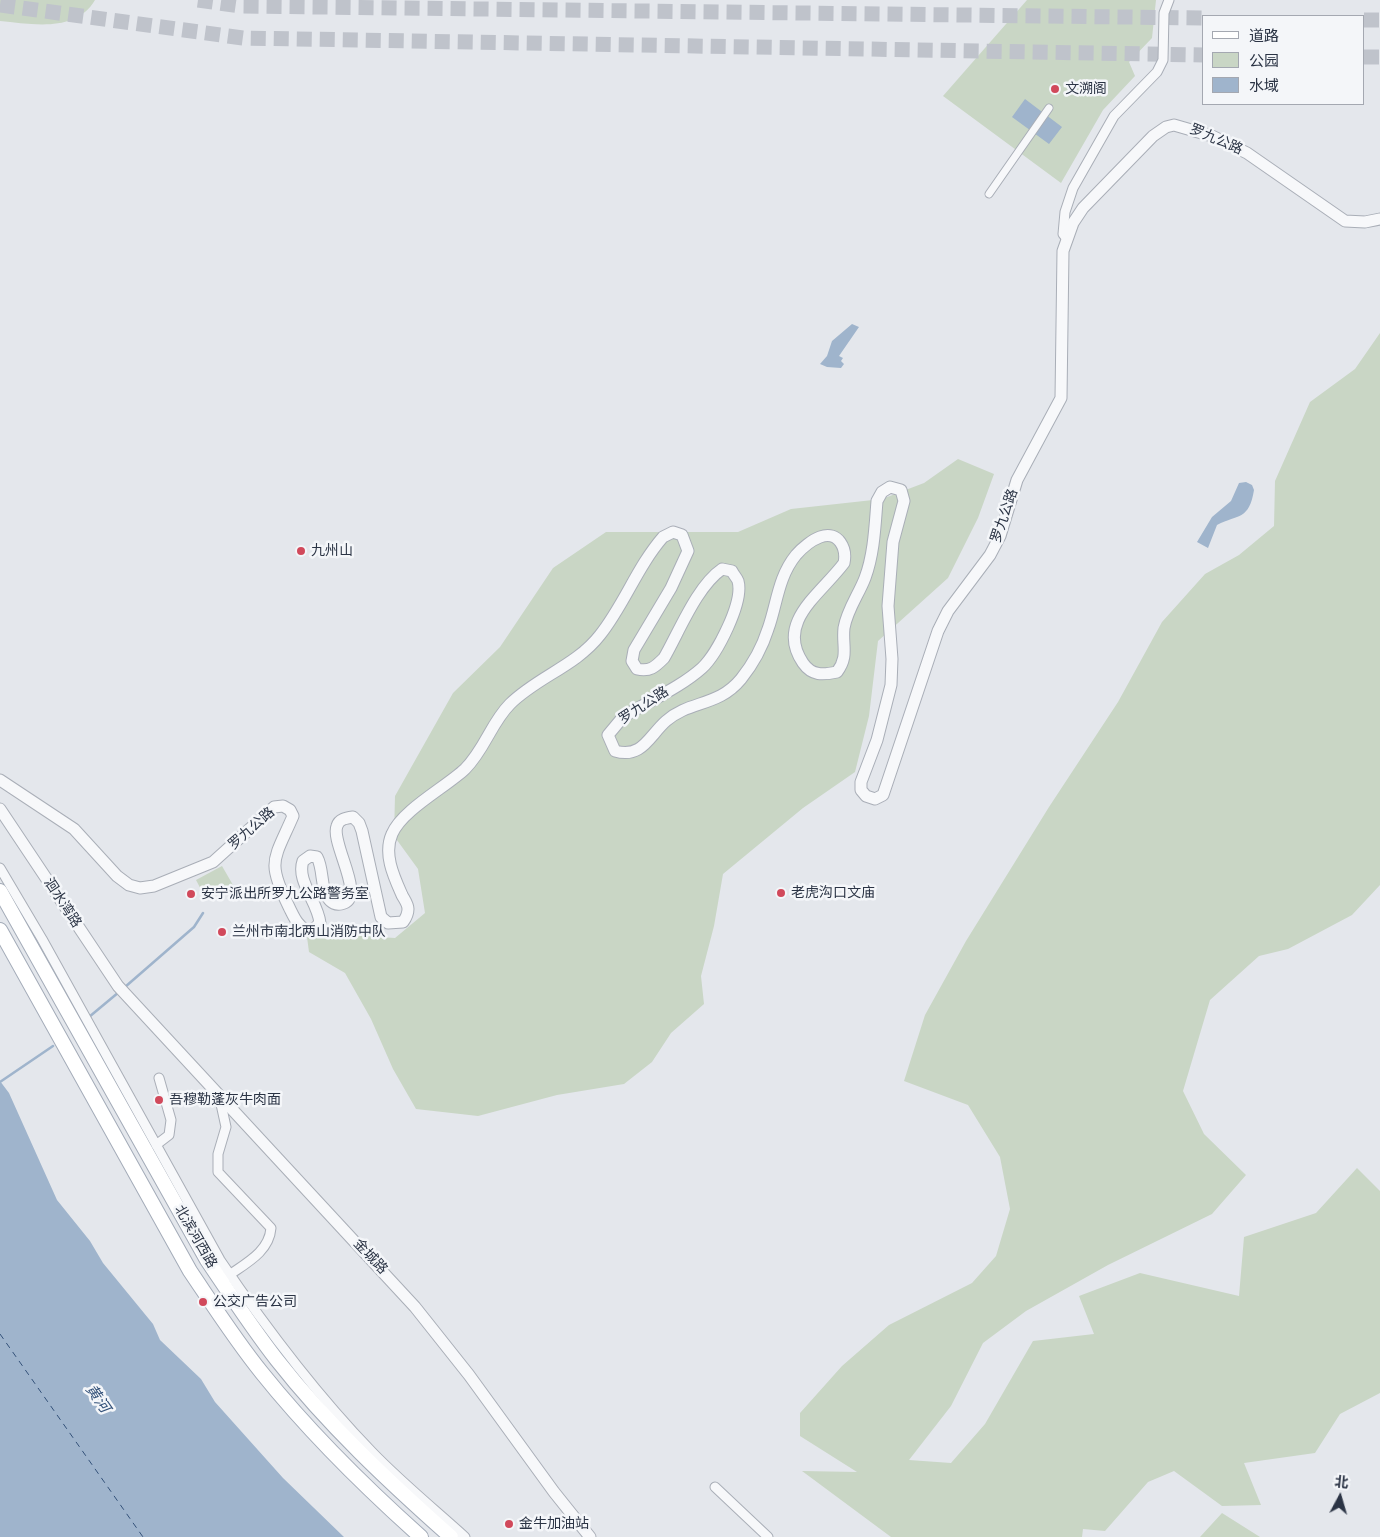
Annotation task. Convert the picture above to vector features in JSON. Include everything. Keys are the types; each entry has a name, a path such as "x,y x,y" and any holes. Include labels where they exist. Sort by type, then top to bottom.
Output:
{"main road":[{"name":"北滨河西路","path":"0,891 207,1260 226,1278 278,1361 362,1455 451,1537"},
{"name":"北滨河西路","path":"0,930 190,1271 222,1318 262,1373 347,1469 421,1537"}],"street":[{"path":"1067,239 1063,234 1065,212 1072,188 1114,116 1157,72 1163,60 1164,13 1170,0"},
{"path":"989,194 1048,109"},
{"name":"罗九公路","path":"0,780 74,829 117,876 129,885 140,888 154,886 213,862 274,807 283,806 290,810 293,816 277,849 274,869 276,881 300,927 307,931 315,928 320,923 319,913 300,868 302,860 310,856 317,857 322,866 324,889 328,898 333,903 341,904 348,901 351,895 351,884 335,835 337,825 344,818 353,818 359,823 362,831 381,917 388,923 403,922 407,916 408,907 389,862 392,833 411,812 464,770 485,745 499,718 510,704 583,652 600,636 663,537 673,532 682,535 688,551 671,588 634,650 632,661 637,669 646,671 654,668 664,658 704,587 722,569 732,571 738,581 738,593 734,611 722,640 702,668 623,717 613,727 608,735 610,743 615,751 624,754 633,753 643,746 677,712 717,699 730,691 741,679 762,647 777,592 787,569 797,555 822,536 832,536 843,544 846,554 844,563 800,616 796,622 793,638 797,655 813,673 823,675 837,672 844,663 844,628 870,563 877,501 882,492 890,487 901,490 904,501 895,534 890,568 888,606 892,660 891,685 877,740 861,782 861,790 866,796 875,799 882,794 941,624 948,611 990,555 1000,536 1017,480 1061,398 1063,251 1073,223 1084,208 1154,136 1166,127 1174,125 1212,136 1247,153 1345,221 1365,222 1380,219"},
{"name":"洄水湾路","path":"0,809 118,986 127,995"},
{"path":"0,868 156,1145 226,1278 290,1359 373,1452 466,1537"},
{"name":"金城路","path":"127,995 414,1307 469,1375 554,1492 590,1537"},
{"path":"156,1145 169,1136 171,1120 159,1078"},
{"path":"219,1094 226,1127 218,1154 218,1172 271,1228 270,1238 264,1249 226,1278"},
{"path":"715,1487 768,1537"}],"green space":[{"path":"0,0 95,0 77,18 52,24 26,24 0,21"},
{"path":"1027,0 1156,0 1152,38 1129,62 1135,76 1103,110 1061,183 943,96"},
{"path":"1380,333 1380,885 1352,915 1288,949 1259,956 1210,1000 1183,1091 1204,1134 1246,1175 1212,1214 1108,1265 1026,1311 983,1343 951,1406 909,1460 951,1463 985,1424 1033,1341 1094,1334 1079,1296 1140,1273 1239,1296 1244,1237 1316,1213 1357,1168 1380,1191 1380,1393 1340,1414 1315,1453 1244,1463 1261,1505 1222,1506 1174,1471 1148,1482 1105,1531 1083,1529 1082,1537 891,1537 802,1471 857,1472 800,1436 800,1413 842,1366 889,1325 972,1283 996,1256 1010,1209 1000,1157 968,1105 904,1081 925,1015 966,941 1049,807 1118,702 1162,622 1205,574 1239,555 1274,526 1275,481 1310,402 1355,369"},
{"path":"958,459 994,474 978,518 948,578 878,641 869,716 855,772 803,808 723,874 714,926 701,976 704,1004 671,1033 652,1062 624,1084 557,1095 478,1116 416,1109 393,1069 371,1019 345,973 309,952 307,937 347,935 395,938 425,913 418,869 394,836 395,796 453,693 500,647 553,568 606,532 738,532 791,509 882,499 924,483"},
{"path":"222,866 233,885 206,899 196,880"},
{"path":"1222,1513 1260,1537 1200,1537"}],"water":[{"path":"1025,99 1062,127 1049,144 1012,117"},
{"path":"852,324 859,327 839,356 843,358 841,361 844,364 841,368 827,367 820,364 827,356 832,341"},
{"path":"1246,482 1252,485 1254,490 1252,500 1246,511 1242,515 1217,525 1208,548 1197,542 1212,517 1231,501 1239,483"},
{"name":"黄河","path":"0,1081 9,1093 57,1200 90,1241 103,1263 153,1324 160,1340 201,1379 215,1402 283,1478 344,1537 0,1537"}],"waterway":[{"path":"125,987 194,927 203,913"},
{"path":"89,1017 119,992"},
{"path":"0,1082 53,1046"}],"ferry route":[{"path":"0,1334 143,1537"}],"tunnel":[{"path":"198,0 240,6 1202,18"},
{"path":"0,5 243,38 1202,55"},
{"path":"1365,20 1380,20"},
{"path":"1365,57 1380,57"}],"place":[{"name":"文溯阁","path":"1055,89"},
{"name":"九州山","path":"301,551"},
{"name":"老虎沟口文庙","path":"781,893"},
{"name":"安宁派出所罗九公路警务室","path":"191,894"},
{"name":"兰州市南北两山消防中队","path":"222,932"},
{"name":"吾穆勒蓬灰牛肉面","path":"159,1100"},
{"name":"公交广告公司","path":"203,1302"},
{"name":"金牛加油站","path":"509,1524"}]}
